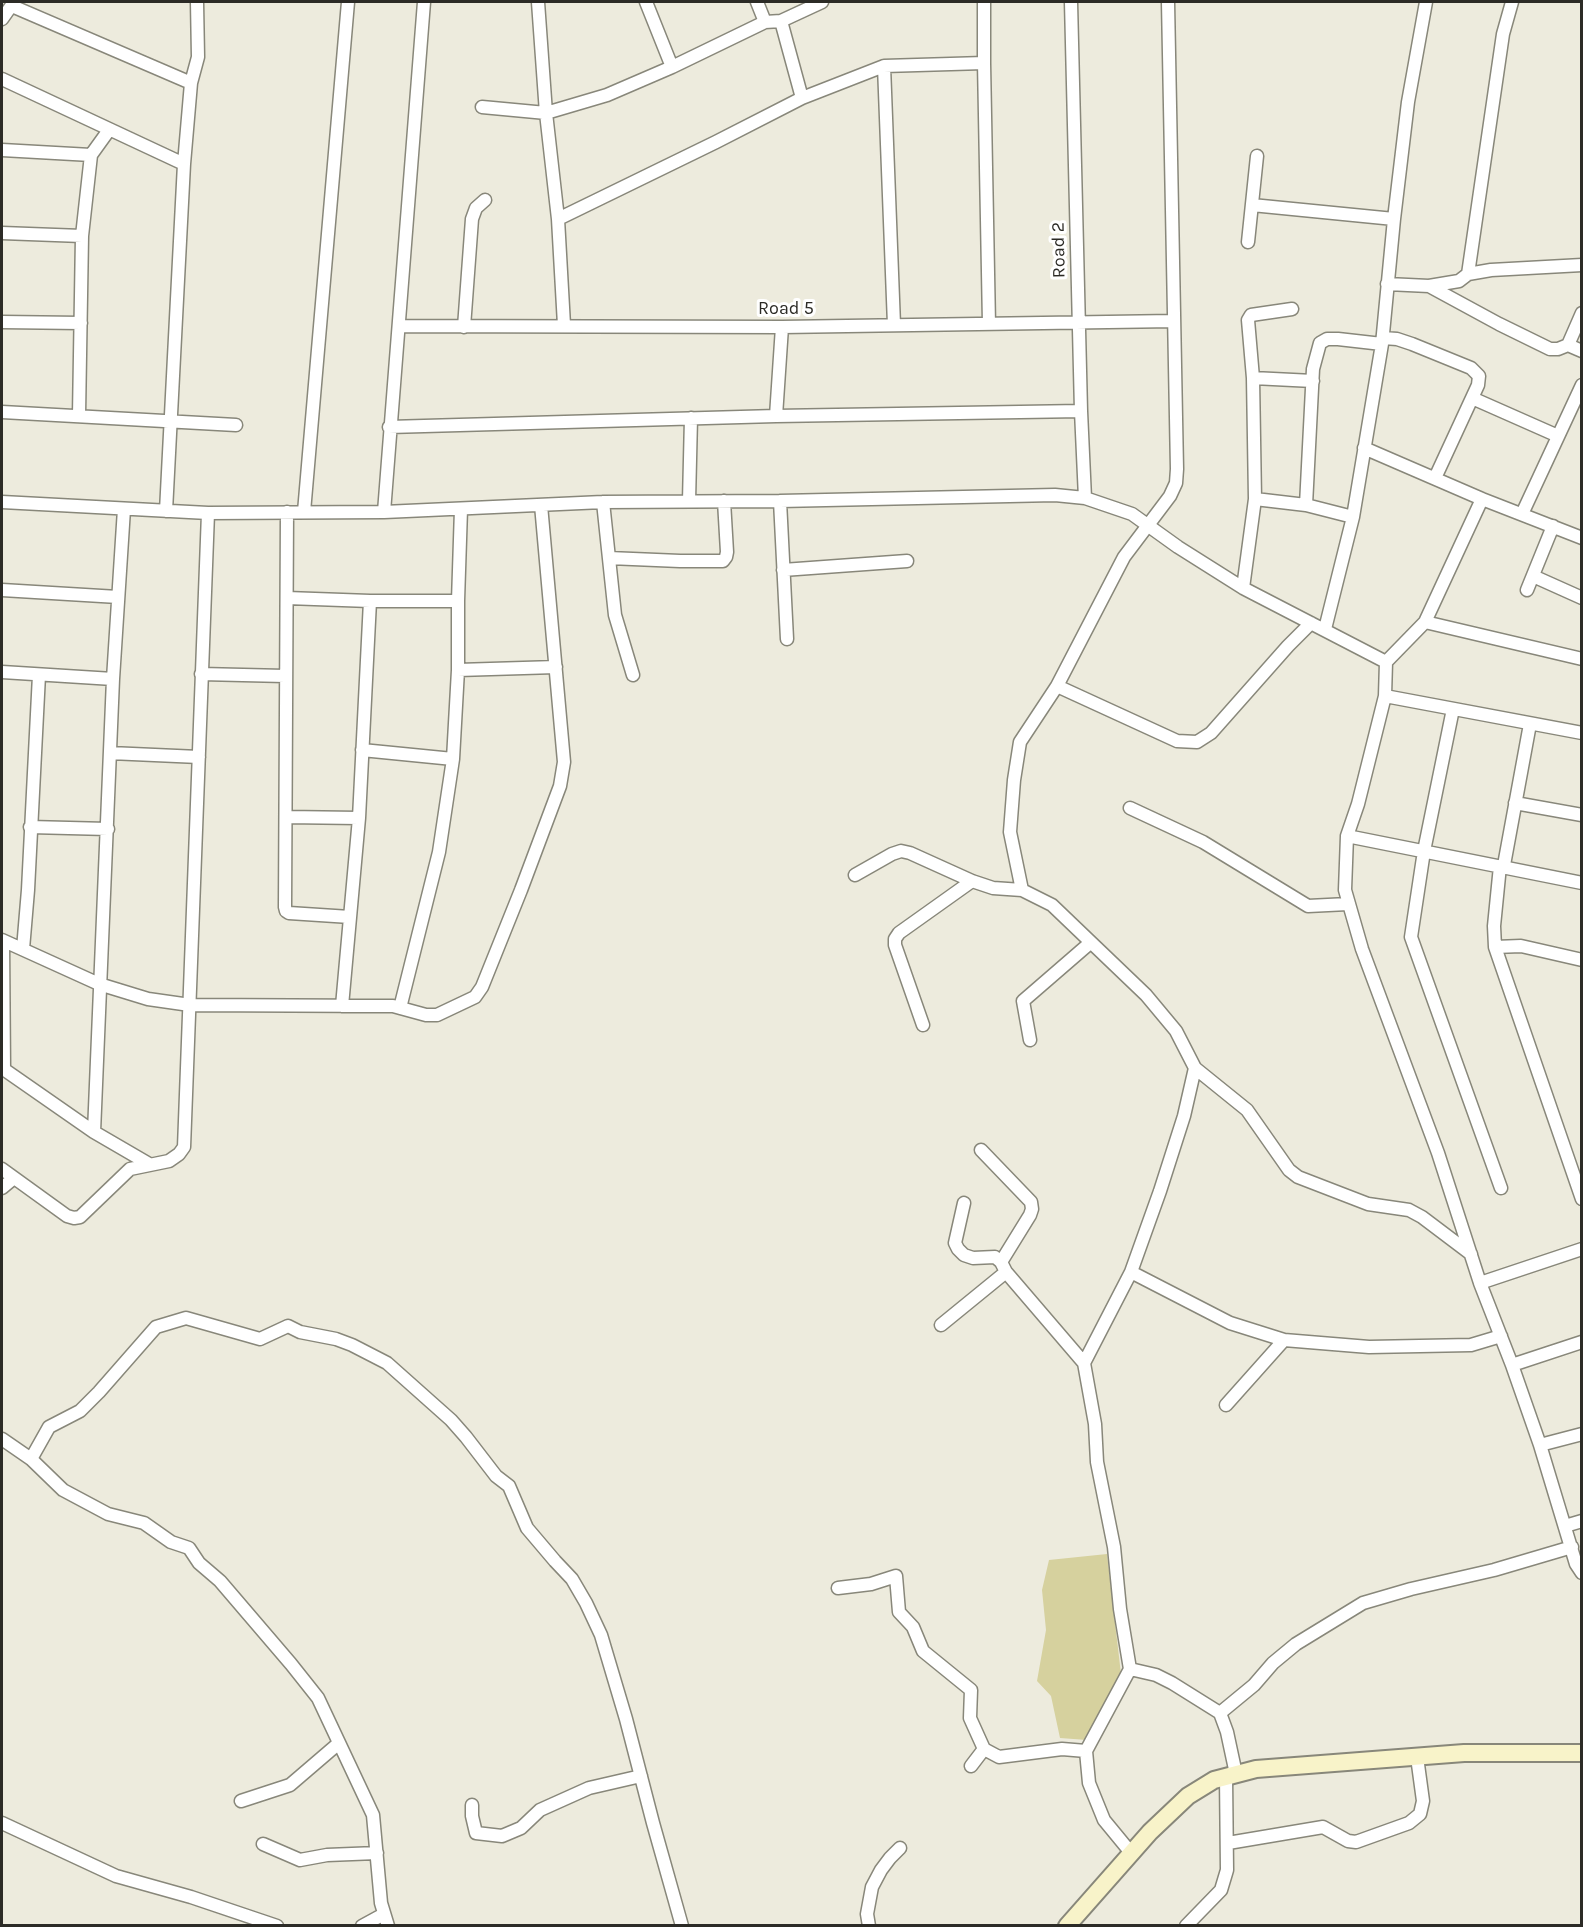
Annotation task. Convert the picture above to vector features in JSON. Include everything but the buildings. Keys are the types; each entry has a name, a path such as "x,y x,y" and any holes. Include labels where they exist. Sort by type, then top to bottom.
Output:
{"street":[{"path":"166,511 184,164 191,83 198,57 197,2"},
{"path":"304,512 348,2"},
{"path":"384,512 424,2"},
{"path":"538,2 546,112 558,219 564,325"},
{"path":"646,2 672,67"},
{"path":"757,2 765,22"},
{"path":"482,107 546,112 607,95 672,67 765,22 781,21 822,2"},
{"path":"984,2 989,324"},
{"name":"Road 2","path":"1071,2 1078,322 1085,498"},
{"path":"1022,890 1010,832 1020,742 1057,686 1124,557 1170,496 1176,483 1168,2"},
{"path":"1325,629 1353,517 1382,341 1408,102 1426,2"},
{"path":"1468,274 1503,34 1512,2"},
{"path":"2,19 13,4 191,83"},
{"path":"781,21 802,98"},
{"path":"558,219 802,98 884,66 984,63"},
{"path":"884,66 894,325"},
{"path":"2,80 184,164"},
{"path":"79,415 82,236 91,155 109,130"},
{"path":"2,150 91,155"},
{"path":"1248,242 1257,156"},
{"path":"464,327 472,219 476,208 484,200"},
{"path":"1252,205 1394,219"},
{"path":"2,233 82,236"},
{"path":"1387,284 1429,286 1459,281 1468,274 1491,270 1581,265"},
{"path":"1429,286 1550,349 1557,350 1568,345 1581,313"},
{"path":"1243,588 1255,499 1253,378 1249,316 1292,309"},
{"path":"2,321 81,323"},
{"name":"Road 5","path":"400,326 782,327 1173,321"},
{"path":"776,416 782,327"},
{"path":"1306,506 1313,369 1320,343 1327,339 1382,341 1397,339 1471,368 1477,373 1480,380 1435,478"},
{"path":"1568,345 1581,351"},
{"path":"1253,378 1313,381"},
{"path":"1522,514 1581,385"},
{"path":"1472,398 1558,436"},
{"path":"389,427 776,416 1081,411"},
{"path":"2,412 236,425"},
{"path":"689,501 691,418"},
{"path":"1364,448 1482,499 1581,538"},
{"path":"2,502 207,513 384,512 603,502 1055,495 1085,498 1132,514 1178,547 1243,588 1386,662"},
{"path":"1255,499 1306,506 1353,517"},
{"path":"1482,499 1425,622 1386,662 1385,696 1358,804 1347,836 1344,890 1366,960 1438,1153 1480,1283 1540,1445 1576,1564 1581,1573"},
{"path":"609,558 723,561 727,552 724,501"},
{"path":"780,501 788,639"},
{"path":"603,502 615,615 633,675"},
{"path":"149,1164 94,1132 3,1069 2,941 99,984 148,999 190,1005 393,1006 437,1016 475,997 482,987 560,786 564,762 541,505"},
{"path":"94,1132 113,679 124,509"},
{"path":"400,1008 439,852 453,759 458,670 461,509"},
{"path":"287,512 286,911 289,914 350,917"},
{"path":"2,1169 67,1216 74,1218 80,1216 130,1169 169,1161 184,1147 207,513"},
{"path":"1527,590 1553,526"},
{"path":"783,570 907,561"},
{"path":"1533,576 1581,598"},
{"path":"2,590 118,597"},
{"path":"287,598 458,601"},
{"path":"342,1006 359,818 370,601"},
{"path":"1425,622 1581,659"},
{"path":"1057,686 1178,741 1197,742 1211,733 1311,623"},
{"path":"458,670 556,667"},
{"path":"2,672 113,679"},
{"path":"201,674 285,676"},
{"path":"23,949 39,675"},
{"path":"1385,696 1581,733"},
{"path":"1453,709 1424,851 1411,937 1501,1188"},
{"path":"1500,866 1504,865 1530,723"},
{"path":"362,750 453,759"},
{"path":"110,753 199,758"},
{"path":"1515,803 1581,815"},
{"path":"1130,807 1203,842 1308,906 1348,904"},
{"path":"286,817 359,818"},
{"path":"30,827 108,829"},
{"path":"1347,836 1581,883"},
{"path":"855,875 892,854 910,853 972,880 1000,889 1022,890 1052,905 1146,995 1176,1031 1195,1068 1248,1110 1289,1170 1298,1177 1368,1204 1409,1210 1422,1217 1471,1254"},
{"path":"1500,866 1494,926 1495,947 1576,1165 1581,1199"},
{"path":"923,1025 895,945 895,939 899,933 972,880"},
{"path":"1030,1040 1023,1001 1090,943"},
{"path":"1495,947 1521,946 1579,959 1581,971"},
{"path":"1084,1363 1131,1272 1184,1116 1195,1068"},
{"path":"941,1325 1003,1267 1032,1209 1031,1203 981,1150"},
{"path":"2,1188 14,1178"},
{"path":"964,1203 956,1243 958,1250 964,1256 973,1258 995,1257 1084,1363 1095,1424 1096,1462 1114,1547 1120,1609 1130,1669 1086,1751 1089,1783 1104,1820 1132,1854"},
{"path":"1480,1283 1581,1249"},
{"path":"1131,1272 1230,1323 1284,1340 1369,1347 1471,1345 1501,1336"},
{"path":"31,1459 49,1426 80,1411 156,1327 186,1318 260,1339 288,1326 300,1332 336,1339 387,1363 451,1420 496,1476 509,1486 527,1528 572,1579 586,1603 601,1635 626,1719 682,1926"},
{"path":"1226,1405 1284,1340"},
{"path":"1512,1365 1581,1342"},
{"path":"1540,1445 1581,1434"},
{"path":"2,1439 31,1459 63,1490 108,1514 144,1523 171,1542 189,1548 199,1563 220,1581 318,1698 372,1815 381,1903 386,1920 362,1926"},
{"path":"1565,1526 1581,1521"},
{"path":"1220,1713 1296,1644 1363,1603 1411,1589 1494,1570 1572,1547"},
{"path":"838,1588 871,1584 896,1576 899,1612 913,1627 923,1651 971,1690 970,1718 984,1749 999,1757 1062,1749 1086,1751"},
{"path":"1130,1669 1156,1675 1220,1713 1227,1732 1231,1775 1227,1870 1221,1890 1187,1925"},
{"path":"242,1801 290,1785 339,1743"},
{"path":"971,1766 984,1749"},
{"path":"1067,1926 1150,1832 1188,1796 1214,1780 1256,1768 1464,1753 1581,1755"},
{"path":"1228,1843 1323,1827 1342,1838 1356,1842 1409,1823 1420,1814 1423,1801 1417,1757"},
{"path":"472,1805 476,1833 502,1836 521,1828 540,1810 589,1788 641,1776"},
{"path":"2,1823 116,1876 191,1897 277,1926"},
{"path":"263,1844 300,1860 327,1855 377,1853"},
{"path":"868,1926 867,1914 872,1887 890,1858 900,1848"}],"shaded area":[{"path":"1107,1554 1121,1674 1087,1740 1060,1738 1051,1696 1037,1681 1046,1630 1042,1590 1049,1560"}]}
